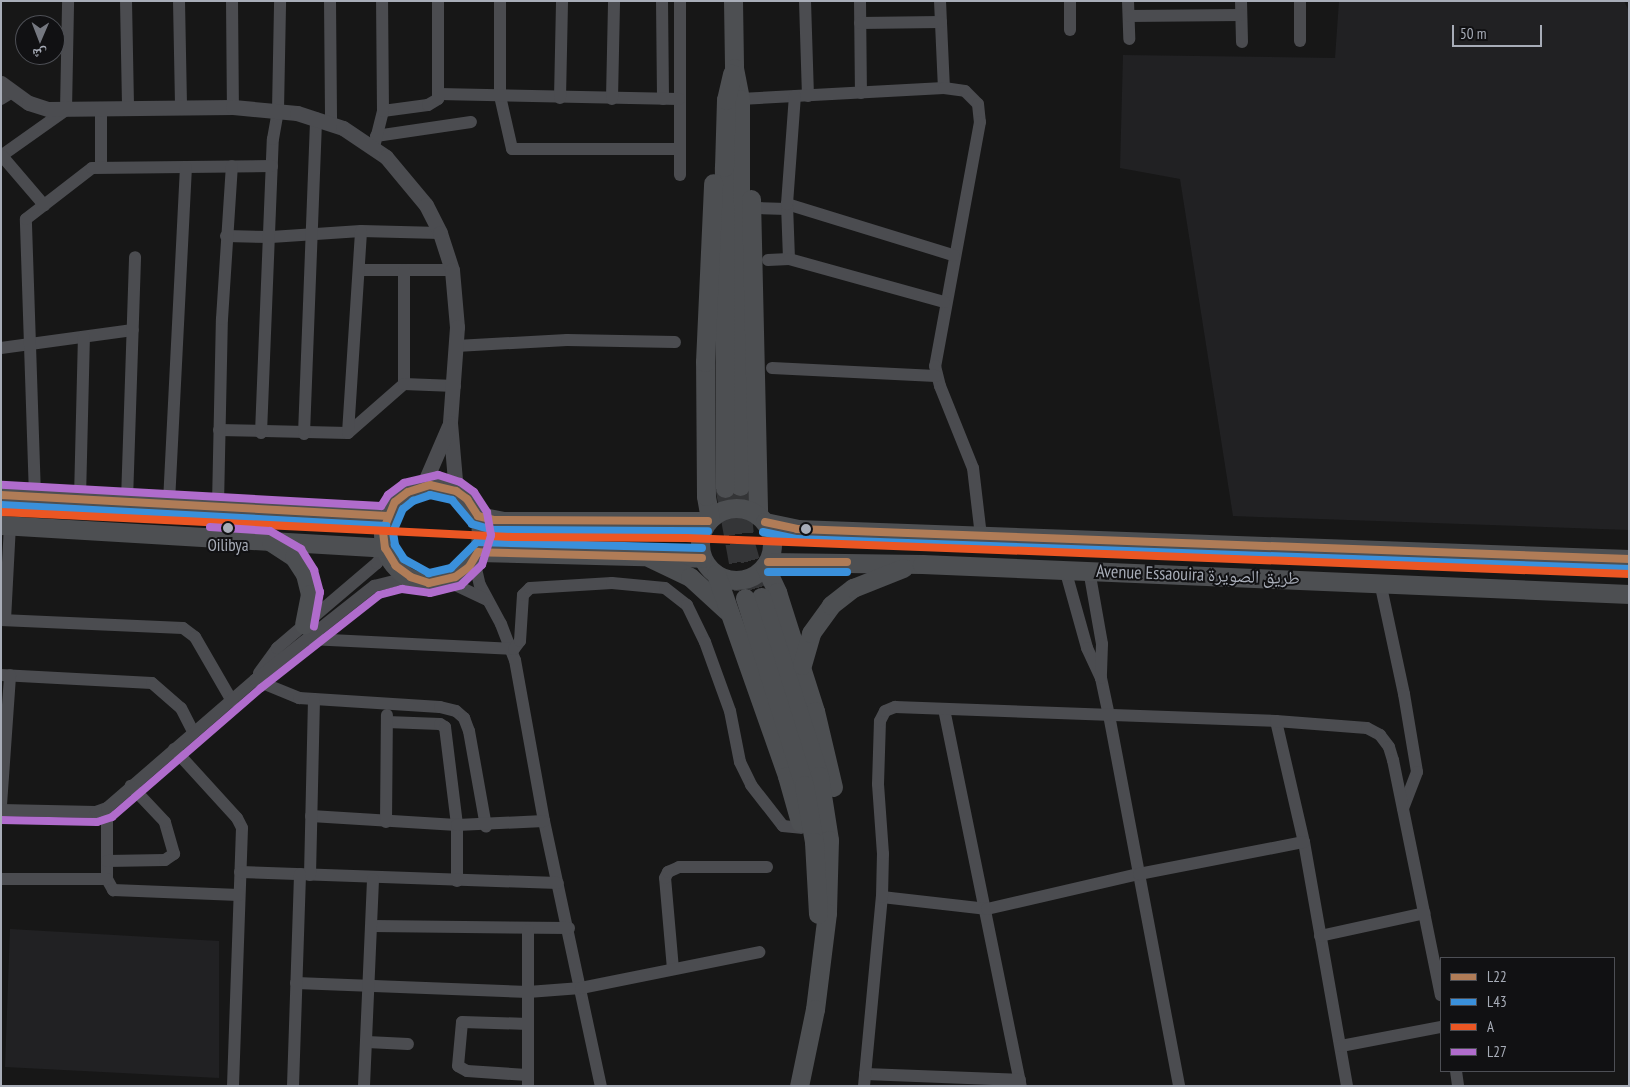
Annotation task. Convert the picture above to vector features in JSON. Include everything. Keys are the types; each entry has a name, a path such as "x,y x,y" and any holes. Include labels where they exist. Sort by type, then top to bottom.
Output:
{"main road":[{"path":"709,520 706,496 705,362 709,245 714,174 732,149 740,99 734,68 733,1"},
{"path":"733,487 732,149 727,94 734,68"},
{"path":"716,574 738,580 753,576 766,564 773,542 762,518 749,174 732,149"},
{"path":"436,485 456,491 467,499 478,516 481,535 476,556 463,573 447,580 429,583 411,578 396,566 386,549 383,531 387,516 401,496 423,486 436,485"},
{"path":"1,495 169,502 387,516"},
{"path":"762,518 737,507 722,510 709,520 700,539 702,558 716,574 733,619 787,776 801,828 822,861"},
{"path":"478,516 502,521 709,520"},
{"name":"Avenue Essaouira طريق الصويرة","path":"762,518 797,529 1629,559"},
{"path":"5,526 386,549"},
{"path":"268,541 286,550 305,574 310,604 306,631"},
{"path":"476,556 637,554 702,558"},
{"path":"637,554 665,563 690,577 713,595 733,619"},
{"path":"766,564 801,667 833,784 838,828 822,861"},
{"name":"Avenue Essaouira طريق الصويرة","path":"766,564 922,564 1629,594"},
{"path":"801,667 813,628 839,597 877,577 922,564"},
{"path":"753,597 819,776 827,818 822,861 828,913 821,948 815,1009 799,1086"}],"street":[{"path":"66,110 68,1"},
{"path":"126,1 128,108"},
{"path":"179,1 181,106"},
{"path":"232,1 233,107"},
{"path":"261,433 271,237 272,166 278,110 280,1"},
{"path":"330,1 331,123"},
{"path":"375,142 383,111 382,1"},
{"path":"383,111 433,104 439,94 438,1"},
{"path":"500,1 500,96 509,146 513,151 680,149"},
{"path":"560,98 562,1"},
{"path":"612,99 614,1"},
{"path":"662,1 663,99"},
{"path":"680,1 680,175"},
{"path":"789,259 787,207 801,96 805,1"},
{"path":"860,1 862,92"},
{"path":"940,1 944,88"},
{"path":"1070,1 1070,30"},
{"path":"1128,1 1129,38"},
{"path":"1241,1 1242,42"},
{"path":"1300,1 1300,41"},
{"path":"1128,16 1242,16"},
{"path":"860,23 941,22"},
{"path":"740,99 944,88 965,91 973,96 980,113 935,355 936,376 971,459 981,536"},
{"path":"5,91 38,106 66,110 181,106 278,110 316,118 375,142 417,192 440,233 452,270 457,308 455,386 450,423 456,491"},
{"path":"439,94 612,99 679,98"},
{"path":"101,108 102,167"},
{"path":"44,205 2,156 66,110"},
{"path":"304,434 316,118"},
{"path":"375,142 471,122"},
{"path":"218,505 226,236 232,166"},
{"path":"35,496 23,224 28,216 85,171 102,167 272,166"},
{"path":"169,502 186,167"},
{"path":"758,208 787,207 953,255"},
{"path":"226,236 271,237 361,231 440,233"},
{"path":"348,433 361,231"},
{"path":"127,500 135,257"},
{"path":"768,260 789,259 944,302"},
{"path":"359,270 452,270"},
{"path":"404,270 404,384"},
{"path":"1,348 132,330"},
{"path":"80,498 84,337"},
{"path":"456,346 567,340 676,342"},
{"path":"772,368 936,376"},
{"path":"219,430 261,433 348,433 404,384 455,386"},
{"path":"423,486 450,423"},
{"path":"5,526 3,620 182,628 195,637 232,700"},
{"path":"306,631 377,563 386,549"},
{"path":"476,556 487,600 511,649 544,821 569,928 601,1086"},
{"path":"1065,570 1087,648 1100,678 1109,715 1179,1086"},
{"path":"1089,570 1102,644 1100,678"},
{"path":"1,810 96,812 107,808 255,680 271,656 374,586 411,578"},
{"path":"447,580 487,600"},
{"path":"1380,582 1404,694 1417,772 1403,808"},
{"path":"306,631 511,649 520,644 522,599 530,588 583,583 649,584 673,592 692,612 714,664 744,774 783,826 801,828"},
{"path":"1,805 6,675 152,683 181,708 193,732"},
{"path":"255,680 299,698 448,708 464,718 469,730 486,826"},
{"path":"293,1086 296,983 311,816 314,700"},
{"path":"386,822 387,705"},
{"path":"944,708 987,908 1021,1083 865,1080 882,896 883,854 878,784 880,721 885,711 895,707 944,708 1276,721 1367,728 1380,735 1389,746 1440,990"},
{"path":"1276,721 1304,842 1347,1086"},
{"path":"387,722 440,724 445,728 458,825 457,881"},
{"path":"174,749 240,822 233,1086"},
{"path":"107,861 165,860 174,854 165,822 131,786"},
{"path":"107,808 107,879 110,887 121,892 239,895"},
{"path":"311,816 386,822 486,826 544,821"},
{"path":"882,896 987,908 1139,874 1304,842"},
{"path":"673,969 665,878 668,872 679,867 767,867"},
{"path":"240,872 373,879 558,883"},
{"path":"1,879 107,879"},
{"path":"364,1086 370,986 373,879"},
{"path":"1320,936 1425,913"},
{"path":"372,926 528,930 569,928"},
{"path":"528,930 528,1024 527,1080 467,1071 458,1066 462,1022 528,1024"},
{"path":"296,983 528,992 581,988 759,952"},
{"path":"1341,1046 1440,1027"},
{"path":"367,1042 408,1044"},
{"path":"1456,1072 1458,1086"}],"shaded area":[{"path":"1339,1 1624,1 1629,11 1629,530 1233,516 1180,179 1120,168 1123,55 1335,58"},
{"path":"10,929 219,941 219,1078 5,1067"}],"tunnel":[{"path":"740,486 745,542 761,597"},
{"path":"725,488 745,598"}],"transit line":[{"name":"L27","path":"1,820 97,822 112,817 261,688 379,595 402,589 430,593 461,585 482,565 491,535 487,512 474,492 460,482 438,475 404,483 388,495 381,506 2,485"},
{"name":"L22","path":"702,558 478,552 469,567 455,577 429,583 411,577 396,566 385,548 383,531 395,502 408,492 430,485 456,491 467,499 478,516 494,520 708,521"},
{"name":"L22","path":"1,495 387,516"},
{"name":"L43","path":"702,548 477,542 451,568 429,573 404,559 395,545 393,532 403,509 413,501 430,495 452,500 472,524 493,530 708,531"},
{"name":"L43","path":"1,505 386,526"},
{"name":"A","path":"1,512 512,537 686,538 1629,574"},
{"name":"L22","path":"765,522 797,529 1629,559"},
{"name":"L27","path":"210,527 270,531 301,549 314,570 320,592 314,626"},
{"name":"L43","path":"763,532 797,539 1629,569"},
{"name":"L22","path":"768,562 847,562"},
{"name":"L43","path":"768,572 847,572"}],"place":[{"name":"Oilibya","path":"228,528"}]}
